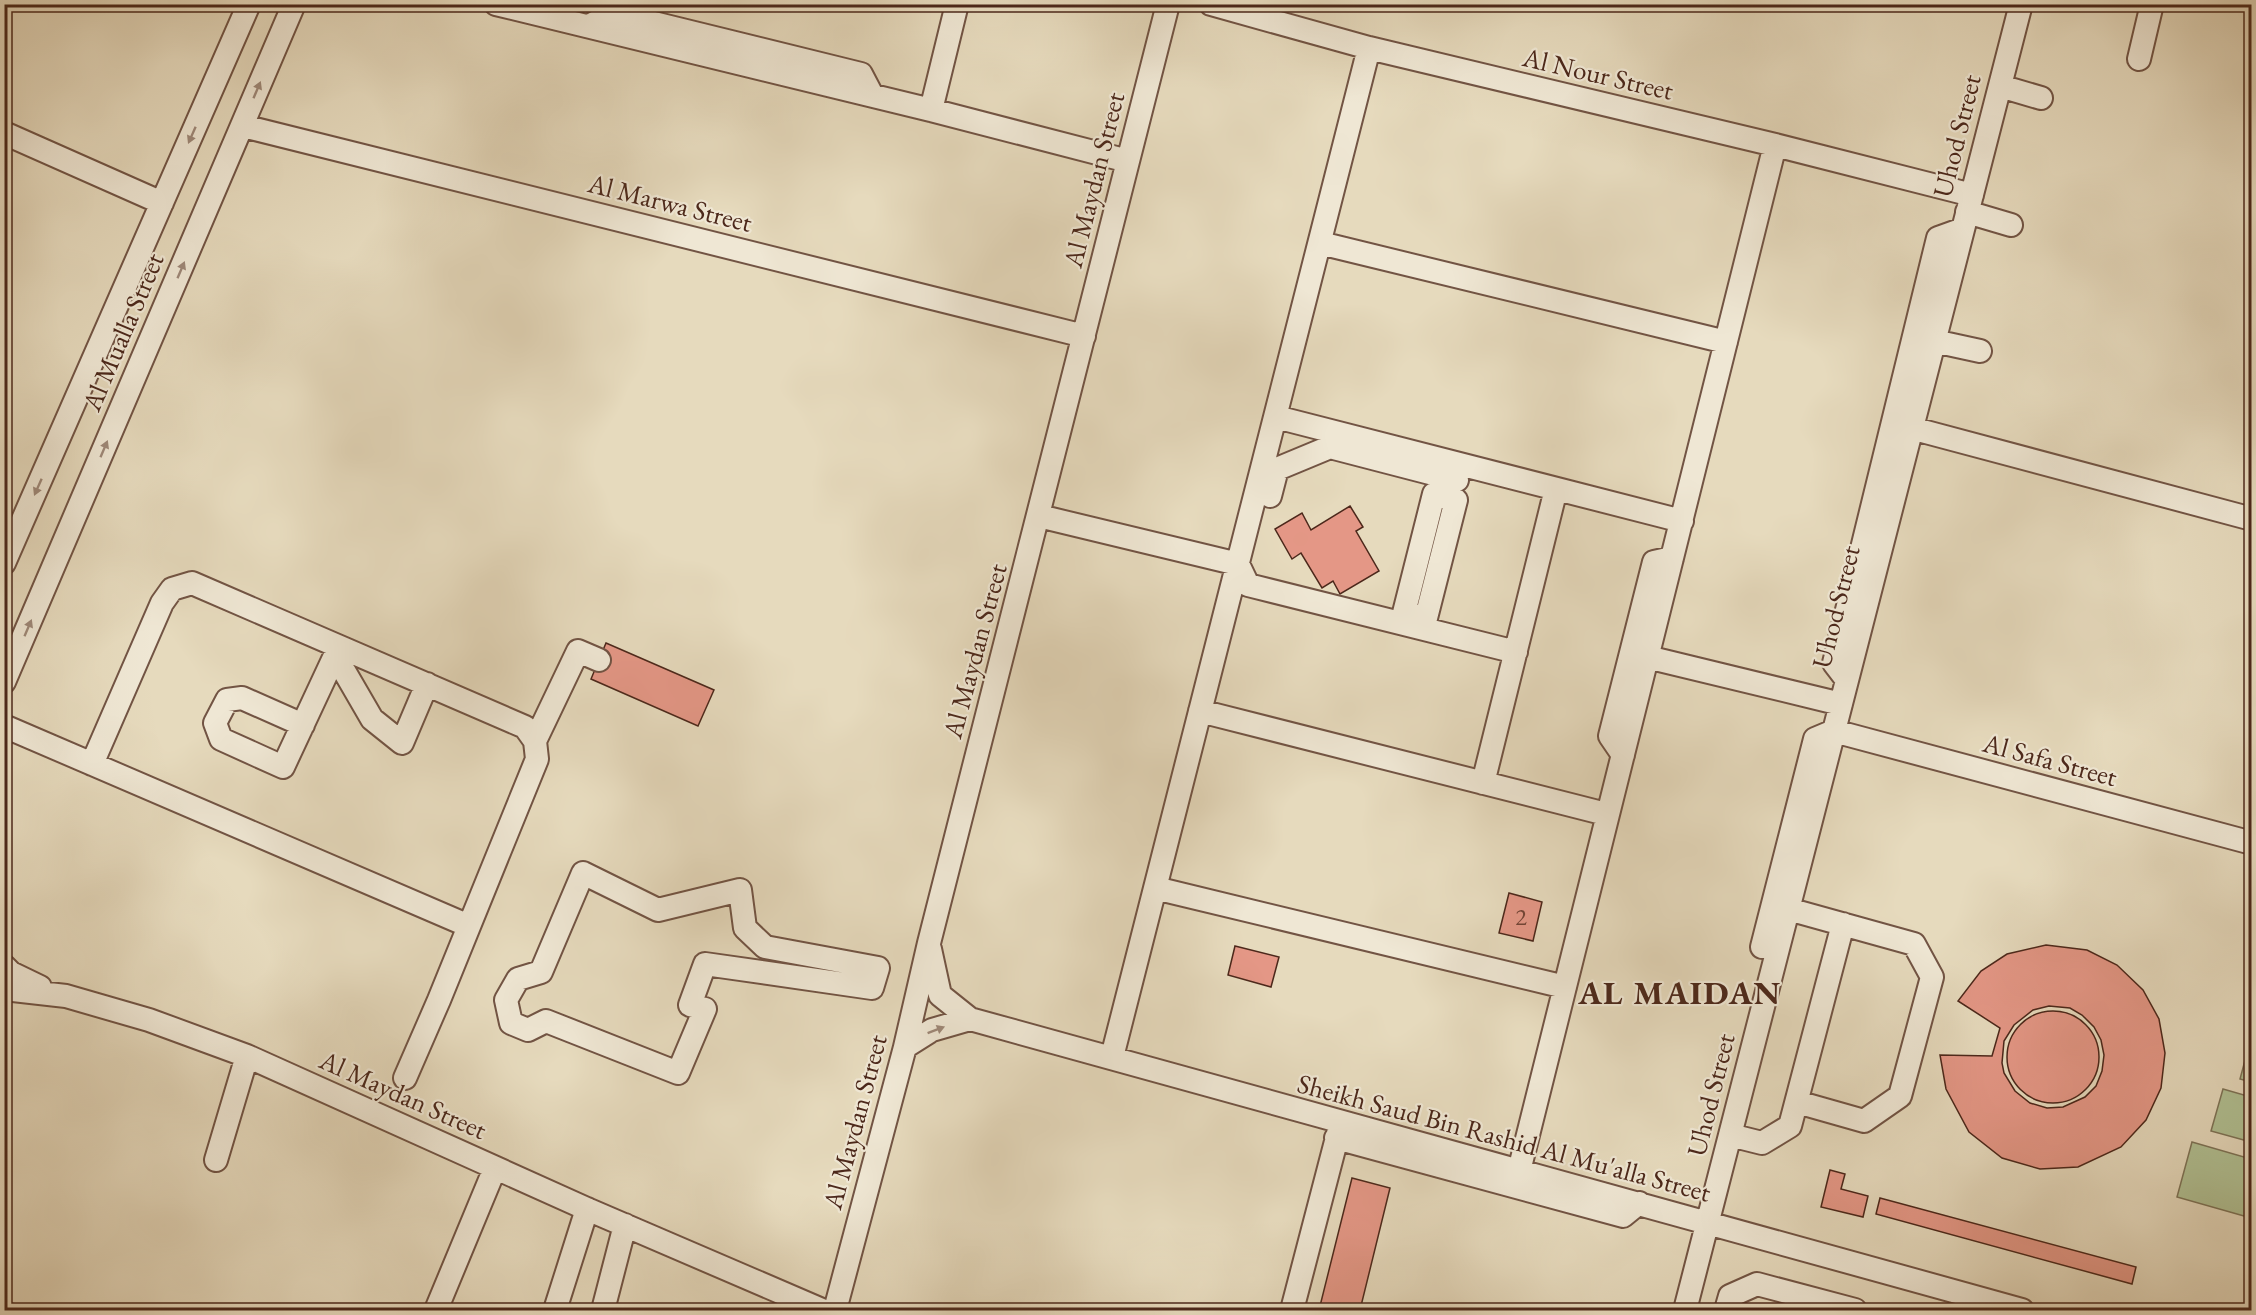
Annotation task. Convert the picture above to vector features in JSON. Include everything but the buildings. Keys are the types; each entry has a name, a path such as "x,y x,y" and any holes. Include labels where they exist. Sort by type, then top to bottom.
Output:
{"street":[{"name":"Al Mualla Street","path":"4,563 249,4"},
{"name":"Al Mualla Street","path":"4,682 294,4"},
{"path":"496,4 537,9 589,26 872,95 1128,161"},
{"path":"931,110 957,4"},
{"name":"Al Maydan Street","path":"835,1311 905,1047 929,943 1168,4"},
{"name":"Al Nour Street","path":"1211,4 1370,48 1775,145 1967,212 2011,225"},
{"name":"Uhod Street","path":"1685,1311 2020,4"},
{"path":"2139,59 2152,4"},
{"path":"1112,1058 1370,48"},
{"path":"2000,86 2041,98"},
{"name":"Al Marwa Street","path":"243,126 1084,336"},
{"path":"4,133 162,203"},
{"path":"1519,1171 1606,814 1682,521 1775,145"},
{"path":"1847,680 1834,663 1938,238 1967,212"},
{"path":"1320,243 1726,342"},
{"path":"1934,341 1980,351"},
{"path":"1276,417 1457,481"},
{"path":"1911,428 2252,519"},
{"path":"1222,626 1242,609 1276,469 1330,447 1457,481 1556,489 1682,521"},
{"path":"1457,481 1456,500 1426,618 1404,613 1434,494 1457,481"},
{"path":"1483,783 1556,489"},
{"path":"1039,516 1238,564"},
{"path":"1623,754 1610,736 1654,562 1672,558"},
{"path":"1238,564 1248,585"},
{"path":"92,764 162,603 172,589 192,583 525,727 535,741 537,759 405,1078"},
{"path":"1248,585 1516,652"},
{"path":"339,647 343,669 372,719 402,743 427,684"},
{"path":"303,725 339,647"},
{"path":"535,741 578,651 599,660"},
{"path":"1647,657 1841,704"},
{"path":"1200,711 1606,814"},
{"path":"4,726 469,926"},
{"path":"1719,1180 1708,1161 1815,739 1834,731"},
{"name":"Al Safa Street","path":"1834,731 2252,843"},
{"path":"583,873 658,910 740,891 745,928 765,947 878,968 872,988 705,963 690,1005 705,1010 678,1072 546,1021 528,1030 511,1023 506,1000 518,979 541,972 583,873"},
{"path":"1155,888 1565,987"},
{"path":"1788,909 1914,944 1932,977 1899,1096 1864,1121 1797,1102"},
{"path":"1730,1135 1762,1143 1790,1126 1843,924"},
{"name":"Sheikh Saud Bin Rashid Al Mu'alla Street","path":"929,943 940,995 970,1019 1112,1058 1338,1131 1519,1171 2022,1311"},
{"name":"Al Maydan Street","path":"4,966 11,973 52,993 149,1020 247,1056 625,1226 822,1311"},
{"name":"Al Maydan Street","path":"4,989 52,993"},
{"path":"905,1047 932,1030 970,1019"},
{"path":"216,1160 247,1056"},
{"path":"1292,1311 1338,1131 1623,1216 1639,1203"},
{"path":"436,1311 495,1168"},
{"path":"555,1311 587,1209"},
{"path":"603,1311 625,1226"},
{"path":"1668,1311 1692,1284"},
{"path":"1726,1311 1730,1296 1757,1284 1855,1311"}],"green space":[{"path":"2247,1053 2251,1054 2251,1082 2240,1079"},
{"path":"2223,1089 2251,1097 2251,1142 2211,1131"},
{"path":"2192,1142 2251,1159 2251,1218 2177,1197"}],"water":[{"path":"5,1300 30,1310 5,1310"}],"district":[{"name":"AL MAIDAN","path":"1680,992"}]}
